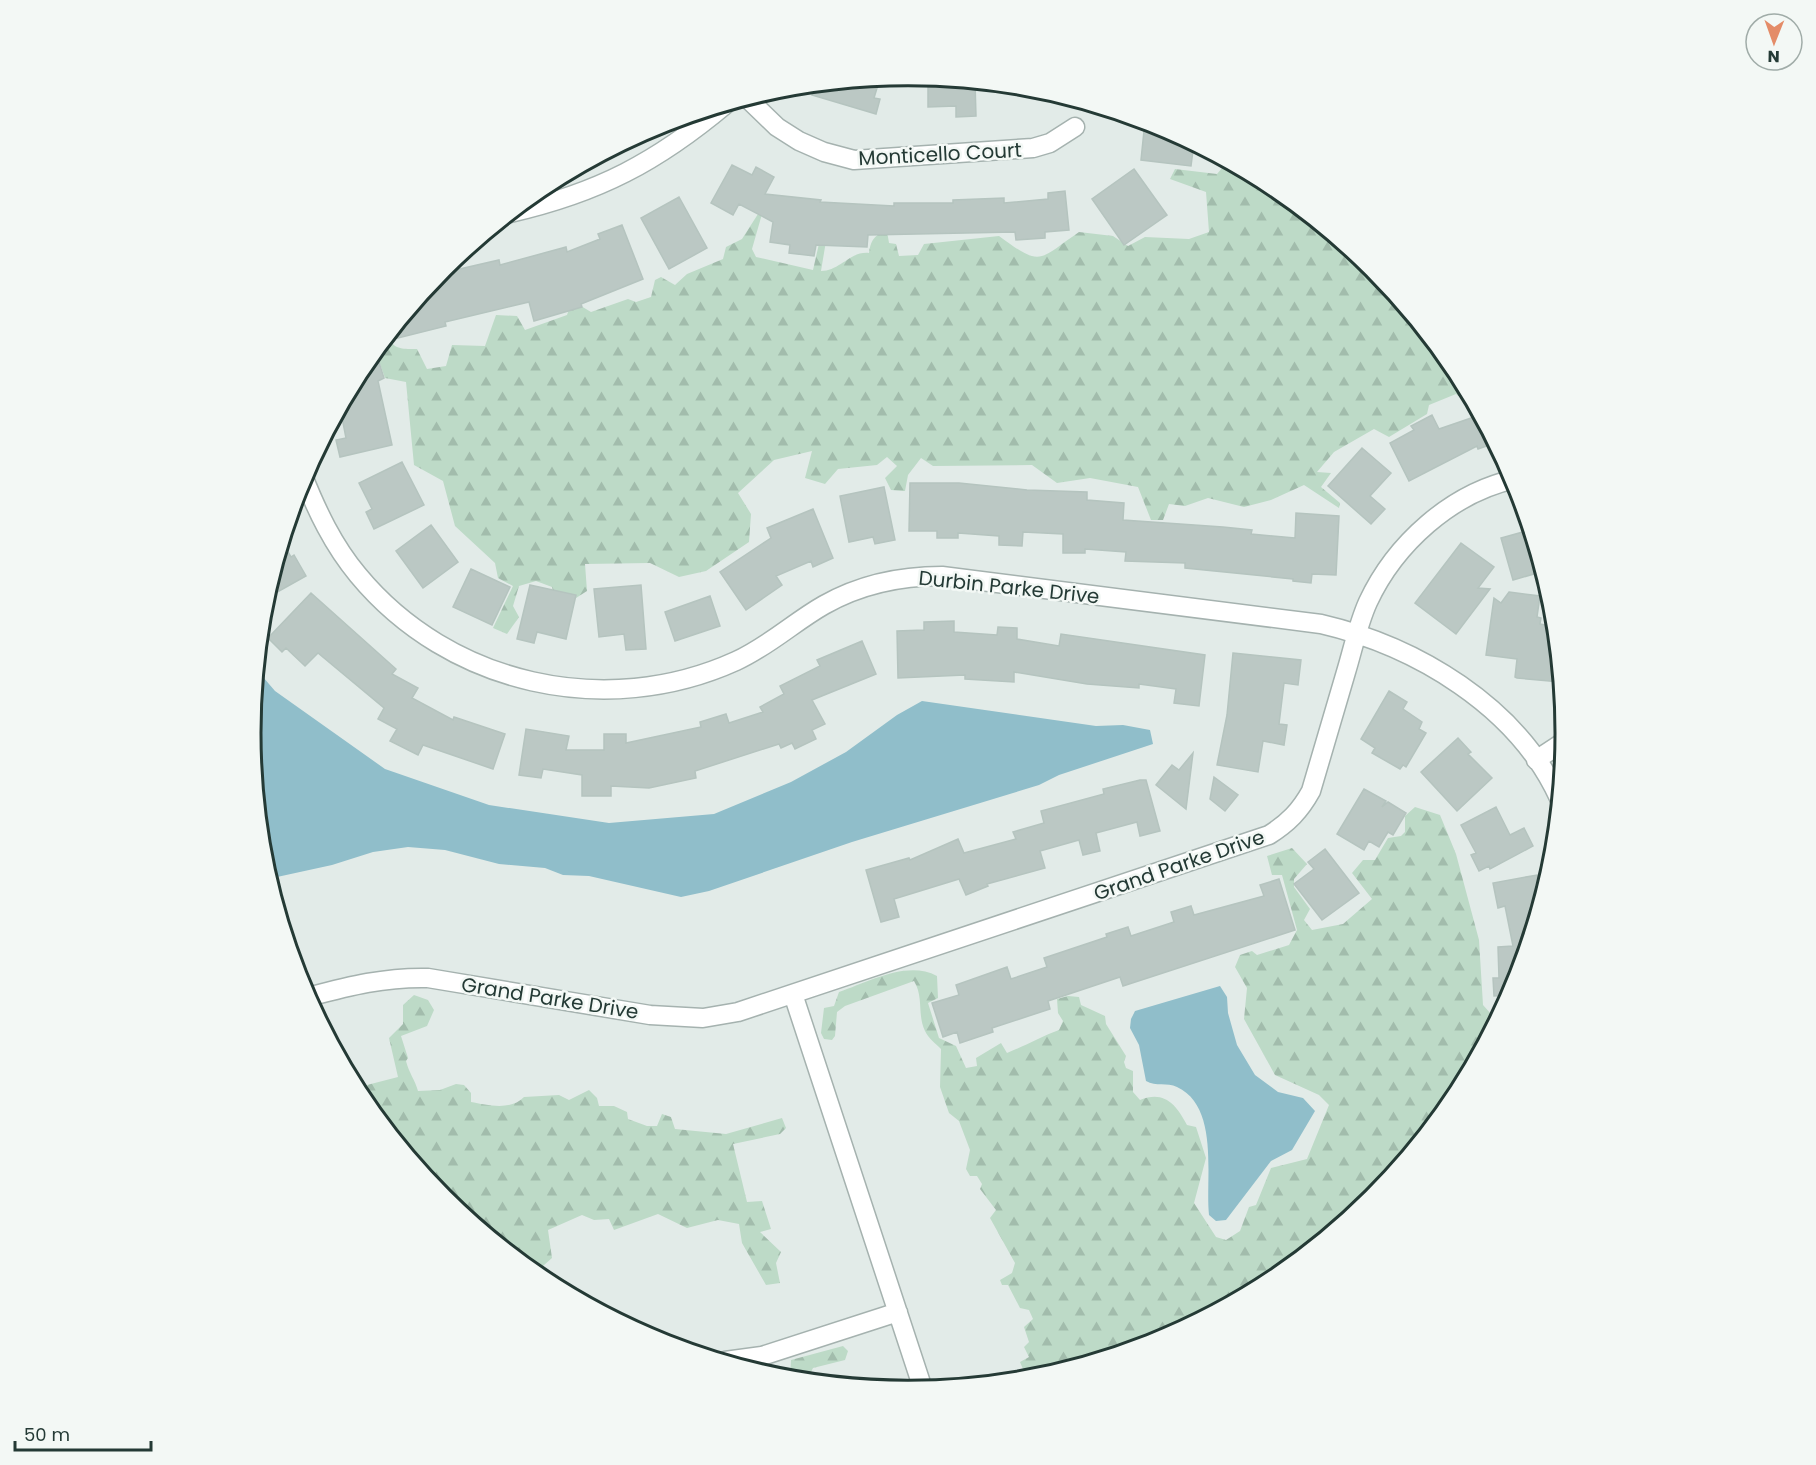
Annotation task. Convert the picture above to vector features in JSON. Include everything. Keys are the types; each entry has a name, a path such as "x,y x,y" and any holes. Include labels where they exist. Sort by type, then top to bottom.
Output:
{"street":[{"name":"Monticello Court","path":"754,105 777,127 799,141 824,152 854,160 1033,148 1050,143 1075,127"},
{"path":"531,207 582,193 627,174 677,142 709,117"},
{"name":"Grand Parke Drive","path":"317,995 366,981 397,977 428,978 650,1015 703,1018 738,1012 1269,835 1287,824 1301,808 1311,791 1357,632 1368,603 1383,575 1402,549 1424,526 1449,508 1478,492 1505,483"},
{"name":"Durbin Parke Drive","path":"308,489 336,544 358,575 386,605 415,629 446,649 511,677 547,685 592,690 629,689 699,675 737,660 765,645 822,606 848,592 880,581 913,576 942,576 1321,624 1357,632 1404,652 1457,683 1506,725 1536,760 1553,787"},
{"path":"1536,760 1555,748"},
{"path":"793,994 920,1379"},
{"path":"746,1358 762,1356 898,1312"}],"green space":[{"path":"1223,167 1232,172 1302,219 1335,246 1394,306 1446,373 1461,398 1456,394 1429,405 1427,414 1389,437 1374,429 1334,452 1317,472 1331,473 1321,487 1340,503 1339,508 1304,485 1271,500 1244,507 1208,498 1185,506 1169,504 1163,520 1151,520 1138,487 1090,478 1057,483 1032,465 933,466 921,458 908,475 905,491 891,490 885,478 897,466 887,457 877,465 838,469 825,484 805,478 812,451 774,460 738,493 751,514 749,542 706,571 679,577 650,563 585,564 587,591 576,598 553,591 552,587 536,581 519,586 513,606 519,617 507,634 493,628 513,586 498,578 495,563 455,526 443,481 414,465 406,382 385,378 379,361 392,343 403,349 417,349 427,369 446,366 452,345 485,346 496,315 517,316 525,330 567,315 569,309 581,306 591,312 628,299 636,302 651,297 655,280 661,277 675,285 687,274 723,259 726,247 742,239 758,214 762,214 752,249 756,257 813,270 826,213 830,217 821,271 834,268 856,255 869,253 874,239 887,231 889,243 896,244 899,256 918,255 924,244 999,236 1024,253 1040,257 1079,232 1113,236 1128,246 1145,237 1189,239 1209,232 1206,192 1170,179 1175,169 1217,174"},
{"path":"1415,807 1440,815 1456,854 1479,940 1483,1005 1491,1013 1446,1092 1394,1159 1335,1219 1302,1246 1232,1293 1194,1313 1116,1345 1023,1369 1020,1362 1029,1357 1024,1347 1029,1342 1024,1327 1033,1319 1029,1310 1020,1308 1008,1285 1002,1285 1000,1280 1012,1273 1015,1263 990,1218 996,1210 980,1189 982,1184 977,1176 970,1176 966,1169 970,1150 959,1121 949,1113 940,1087 941,1049 925,1031 921,1019 919,993 914,981 845,1006 837,1012 835,1036 832,1040 824,1039 821,1033 824,1008 834,1006 839,992 888,974 913,970 937,976 938,998 928,1003 939,1038 956,1046 966,1068 977,1066 976,1058 1001,1043 1007,1053 1059,1030 1063,1021 1058,1013 1057,999 1068,996 1079,997 1081,1005 1105,1016 1106,1024 1126,1056 1124,1062 1126,1068 1133,1071 1133,1092 1140,1100 1148,1097 1163,1098 1174,1105 1187,1125 1196,1127 1206,1158 1194,1203 1216,1237 1226,1240 1240,1231 1249,1207 1256,1205 1271,1168 1307,1159 1329,1105 1319,1095 1275,1075 1244,1019 1247,988 1235,967 1240,955 1252,951 1257,955 1289,945 1297,930 1282,875 1272,875 1267,856 1292,848 1307,864 1294,879 1294,887 1310,909 1304,920 1312,930 1343,924 1372,899 1352,873 1363,860 1375,860 1388,838 1401,836 1405,832 1405,816"},
{"path":"414,995 428,1000 434,1010 427,1026 401,1036 408,1058 407,1065 418,1091 440,1090 456,1084 464,1085 471,1093 471,1102 506,1106 524,1097 559,1095 569,1100 589,1090 597,1098 599,1106 614,1106 627,1112 628,1119 647,1126 657,1126 662,1114 671,1117 675,1129 726,1134 782,1118 786,1128 780,1134 733,1144 747,1202 762,1201 771,1229 760,1232 781,1252 776,1263 780,1283 766,1285 742,1243 739,1224 718,1220 687,1228 658,1214 614,1230 609,1219 594,1220 582,1215 548,1230 552,1258 543,1266 514,1246 481,1219 422,1159 366,1085 398,1077 389,1038 403,1024 403,1005"},
{"path":"843,1346 848,1351 845,1360 813,1368 811,1372 791,1368 791,1360"}],"water":[{"path":"263,678 275,691 385,769 489,805 609,823 714,814 791,782 846,752 897,715 922,701 1096,726 1123,725 1150,730 1153,744 1059,775 1039,785 852,842 709,891 681,897 589,876 563,875 545,868 499,864 445,850 408,847 373,852 332,865 277,877 262,775"},
{"path":"1220,986 1227,997 1228,1013 1237,1045 1255,1075 1278,1092 1303,1098 1315,1111 1292,1150 1271,1161 1226,1220 1216,1221 1209,1215 1208,1145 1200,1110 1191,1097 1177,1087 1146,1081 1139,1045 1130,1028 1135,1011"}],"building":[{"path":"928,86 975,89 976,116 956,117 956,106 928,107"},
{"path":"877,87 874,98 880,99 876,114 812,95 813,93 824,91"},
{"path":"1144,131 1193,152 1191,166 1141,160"},
{"path":"732,165 752,175 756,167 774,177 765,194 821,200 820,202 894,206 894,203 953,203 953,200 1004,198 1004,203 1048,199 1048,193 1065,191 1069,230 1045,232 1045,238 1016,240 1015,232 868,235 867,247 816,245 814,256 789,253 790,245 770,242 773,222 739,204 733,215 711,203"},
{"path":"1134,169 1167,215 1124,245 1092,199"},
{"path":"679,197 707,248 669,269 641,218"},
{"path":"622,225 643,279 581,304 582,307 534,321 529,302 445,322 446,326 395,339 456,270 499,260 500,265 566,247 567,252 600,239 598,234"},
{"path":"379,361 384,378 378,381 392,445 340,457 336,440 346,438 342,419"},
{"path":"1432,415 1439,429 1473,418 1488,446 1478,449 1477,446 1409,481 1390,443 1414,430 1411,426"},
{"path":"1362,448 1391,473 1370,496 1385,509 1371,524 1328,486"},
{"path":"402,462 424,505 374,529 366,512 372,509 359,483"},
{"path":"910,483 959,483 1027,490 1087,492 1087,500 1124,503 1123,520 1252,530 1251,534 1295,538 1296,513 1339,516 1336,575 1312,574 1311,583 1293,581 1293,579 1185,568 1185,563 1125,561 1126,552 1085,549 1085,553 1063,553 1063,534 1023,532 1022,546 999,545 999,536 958,533 958,538 937,538 937,531 909,531"},
{"path":"884,487 895,540 875,544 873,537 849,542 840,496"},
{"path":"813,509 833,558 813,567 811,561 776,576 782,585 746,610 720,572 771,538 767,528"},
{"path":"431,525 458,562 423,588 396,551"},
{"path":"1523,532 1535,574 1513,580 1501,538"},
{"path":"1461,543 1494,567 1478,588 1490,589 1456,634 1415,603"},
{"path":"287,551 291,557 294,555 306,576 276,593"},
{"path":"471,569 510,587 492,625 453,607"},
{"path":"530,585 576,595 566,639 537,632 534,643 517,639"},
{"path":"641,585 646,649 626,650 624,634 599,637 594,589"},
{"path":"1509,592 1540,596 1537,617 1541,618 1540,624 1546,625 1553,681 1517,678 1515,677 1517,659 1486,655 1494,598 1501,603"},
{"path":"311,593 396,669 392,674 418,688 412,698 453,720 454,717 505,734 493,769 423,745 418,755 390,741 397,729 378,719 384,708 318,653 305,666 286,648 282,652 269,637"},
{"path":"710,596 720,626 675,641 665,612"},
{"path":"954,621 954,632 997,635 998,627 1017,628 1017,639 1059,646 1061,634 1205,655 1199,706 1174,703 1176,689 1139,684 1139,688 1087,684 1014,672 1014,682 965,679 965,675 898,678 897,631 924,630 924,622"},
{"path":"862,641 876,674 812,700 825,724 812,730 816,739 795,749 792,743 781,748 779,744 695,771 696,778 649,788 611,786 611,796 582,796 582,775 543,769 541,778 519,775 526,729 569,736 566,750 604,750 604,734 626,734 626,743 701,727 700,722 726,714 729,723 763,712 760,707 784,694 780,686 820,666 817,660"},
{"path":"1233,653 1301,660 1298,685 1284,683 1279,724 1287,725 1284,745 1263,741 1258,772 1217,765 1227,715"},
{"path":"1389,691 1407,702 1403,709 1422,722 1419,729 1426,733 1406,767 1403,765 1400,769 1372,753 1375,748 1361,739"},
{"path":"1458,738 1471,752 1468,754 1492,778 1457,811 1421,772"},
{"path":"1193,753 1186,809 1156,785 1172,765 1179,770"},
{"path":"1214,777 1238,795 1225,811 1210,799"},
{"path":"1146,780 1160,831 1140,836 1137,822 1096,833 1100,851 1083,855 1079,840 1040,851 1045,868 987,884 988,886 966,895 959,879 894,899 899,917 881,922 866,870 909,858 910,860 958,839 964,853 1016,839 1013,832 1044,823 1041,811 1104,794 1103,789"},
{"path":"1364,789 1386,801 1382,807 1388,802 1406,813 1393,835 1388,832 1379,847 1369,841 1364,850 1337,834"},
{"path":"1496,807 1510,835 1524,828 1533,846 1490,869 1489,866 1479,871 1471,855 1476,853 1461,825"},
{"path":"1325,849 1359,893 1322,920 1294,884 1314,869 1308,862"},
{"path":"1537,875 1538,880 1521,940 1506,980 1499,996 1494,996 1493,978 1499,978 1498,947 1513,946 1505,906 1498,908 1493,883"},
{"path":"1279,879 1295,930 1123,986 1120,977 1048,1001 1050,1009 992,1028 993,1032 960,1043 957,1032 943,1037 932,1003 959,995 956,985 1007,967 1011,979 1047,967 1044,958 1107,937 1106,934 1128,927 1131,936 1174,922 1171,912 1191,906 1194,915 1264,896 1260,885"}]}
